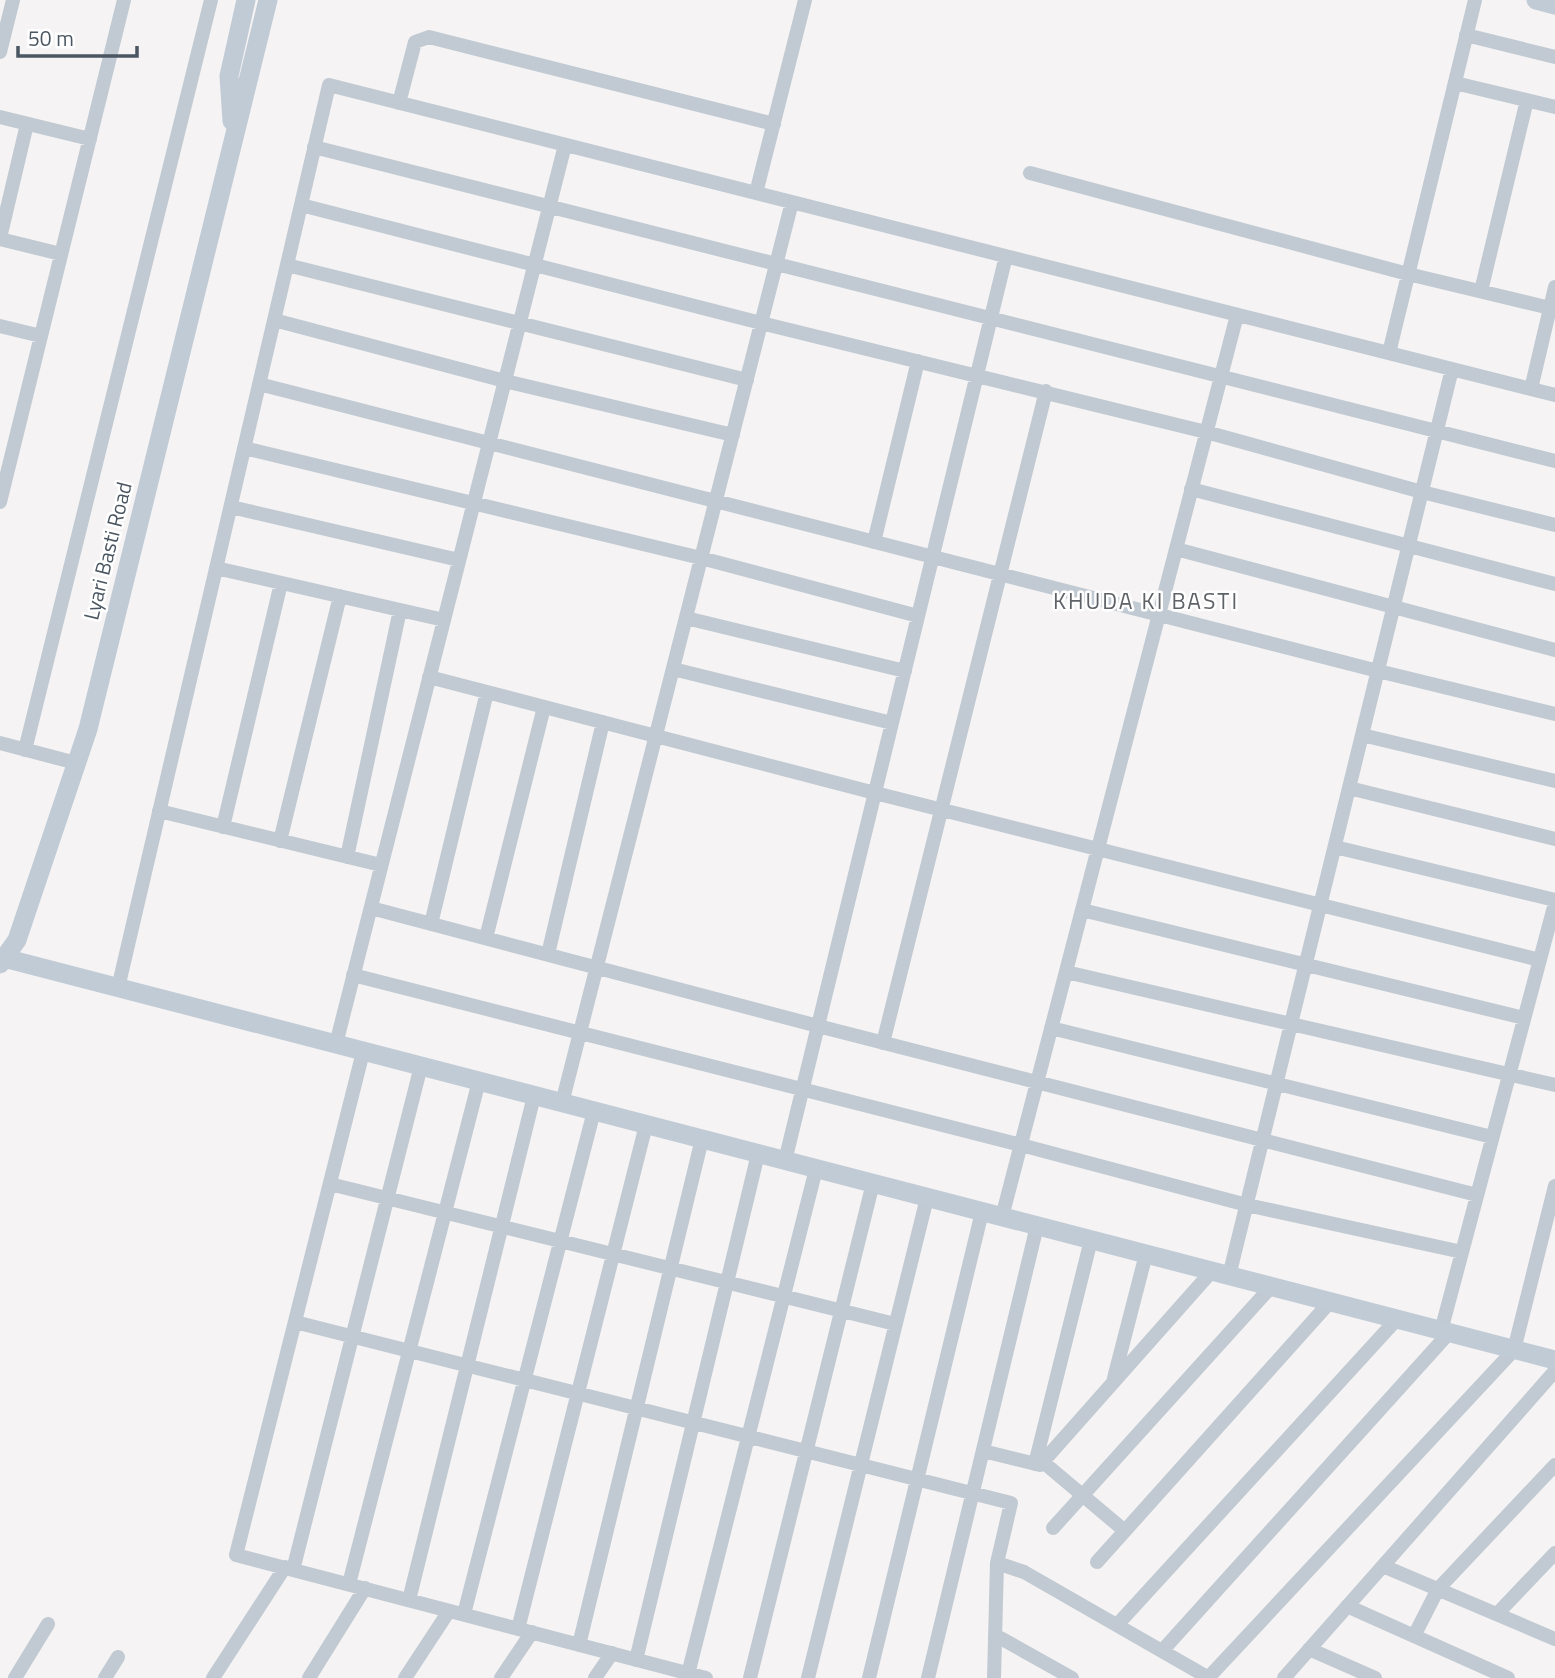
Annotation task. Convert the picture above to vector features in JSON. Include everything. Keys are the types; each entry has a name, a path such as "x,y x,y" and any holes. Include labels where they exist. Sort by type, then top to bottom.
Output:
{"street":[{"path":"0,52 13,0"},
{"path":"0,502 124,0"},
{"path":"25,750 211,0"},
{"name":"Lyari Basti Road","path":"233,139 229,76 246,0"},
{"name":"Lyari Basti Road","path":"2,961 17,940 88,729 268,0"},
{"path":"756,193 805,0"},
{"path":"1388,353 1475,0"},
{"path":"1536,0 1555,5"},
{"path":"1466,35 1555,57"},
{"path":"399,103 415,42 429,37 774,124"},
{"path":"1455,83 1555,107"},
{"path":"118,988 329,85 1555,396"},
{"path":"1481,291 1527,100"},
{"path":"0,117 90,139"},
{"path":"27,124 0,239 61,254"},
{"path":"336,1044 565,145"},
{"path":"314,147 1555,461"},
{"path":"1030,173 1408,274 1550,308"},
{"path":"562,1103 792,202"},
{"path":"301,205 761,323 1046,391 1555,525"},
{"path":"785,1161 1006,256"},
{"path":"287,265 747,380"},
{"path":"1531,390 1555,287"},
{"path":"1002,1217 1237,315"},
{"path":"274,320 505,381 733,435"},
{"path":"0,326 41,336"},
{"path":"874,542 918,361"},
{"path":"1039,1463 1220,1274 1247,1205 1452,369"},
{"path":"259,384 1555,714"},
{"path":"883,1043 1046,391"},
{"path":"244,448 701,558 918,615"},
{"path":"1191,489 1555,584"},
{"path":"230,507 459,560"},
{"path":"1176,549 1555,650"},
{"path":"216,568 444,620"},
{"path":"223,827 281,583"},
{"path":"281,841 340,596"},
{"path":"347,857 400,610"},
{"path":"686,618 905,671"},
{"path":"673,669 892,723"},
{"path":"429,677 875,793 1540,960"},
{"path":"431,924 487,692"},
{"path":"486,938 544,707"},
{"path":"548,954 603,722"},
{"path":"1362,734 1555,781"},
{"path":"0,743 76,763"},
{"path":"1349,788 1555,839"},
{"path":"159,811 381,865"},
{"path":"1162,1651 1445,1332 1462,1252 1555,902 1335,847"},
{"path":"371,908 1037,1083 1477,1195"},
{"path":"1082,910 1524,1018"},
{"path":"2,961 336,1044 1555,1360"},
{"path":"1066,972 1555,1085"},
{"path":"353,975 1247,1205 1462,1252"},
{"path":"1051,1028 1493,1137"},
{"path":"363,1052 236,1555 612,1653 689,1676 706,1678"},
{"path":"213,1678 289,1569 421,1066"},
{"path":"349,1584 479,1082"},
{"path":"409,1600 534,1096"},
{"path":"464,1614 594,1111"},
{"path":"501,1678 525,1630 578,1394 646,1125"},
{"path":"579,1645 702,1139"},
{"path":"636,1660 758,1154"},
{"path":"689,1676 816,1169"},
{"path":"330,1184 895,1324"},
{"path":"750,1678 873,1184"},
{"path":"997,1563 1024,1572 1209,1678 1514,1350 1555,1186"},
{"path":"808,1678 927,1198"},
{"path":"869,1678 982,1212"},
{"path":"928,1678 1037,1226"},
{"path":"1039,1463 1091,1240"},
{"path":"1113,1383 1146,1254"},
{"path":"1053,1528 1270,1287"},
{"path":"1097,1562 1331,1302"},
{"path":"1117,1625 1397,1319"},
{"path":"295,1322 1011,1503 997,1563 994,1678"},
{"path":"1284,1678 1555,1371"},
{"path":"983,1451 1039,1463 1083,1495 1125,1531"},
{"path":"1414,1636 1438,1589 1555,1465"},
{"path":"1497,1614 1555,1553"},
{"path":"1383,1566 1497,1614 1553,1634"},
{"path":"309,1678 365,1588"},
{"path":"1347,1606 1508,1678"},
{"path":"405,1678 449,1611"},
{"path":"15,1678 48,1624"},
{"path":"995,1635 1072,1678"},
{"path":"1309,1649 1375,1678"},
{"path":"595,1678 612,1653"},
{"path":"105,1678 118,1657"}],"district":[{"name":"KHUDA KI BASTI","path":"1146,601"}]}
